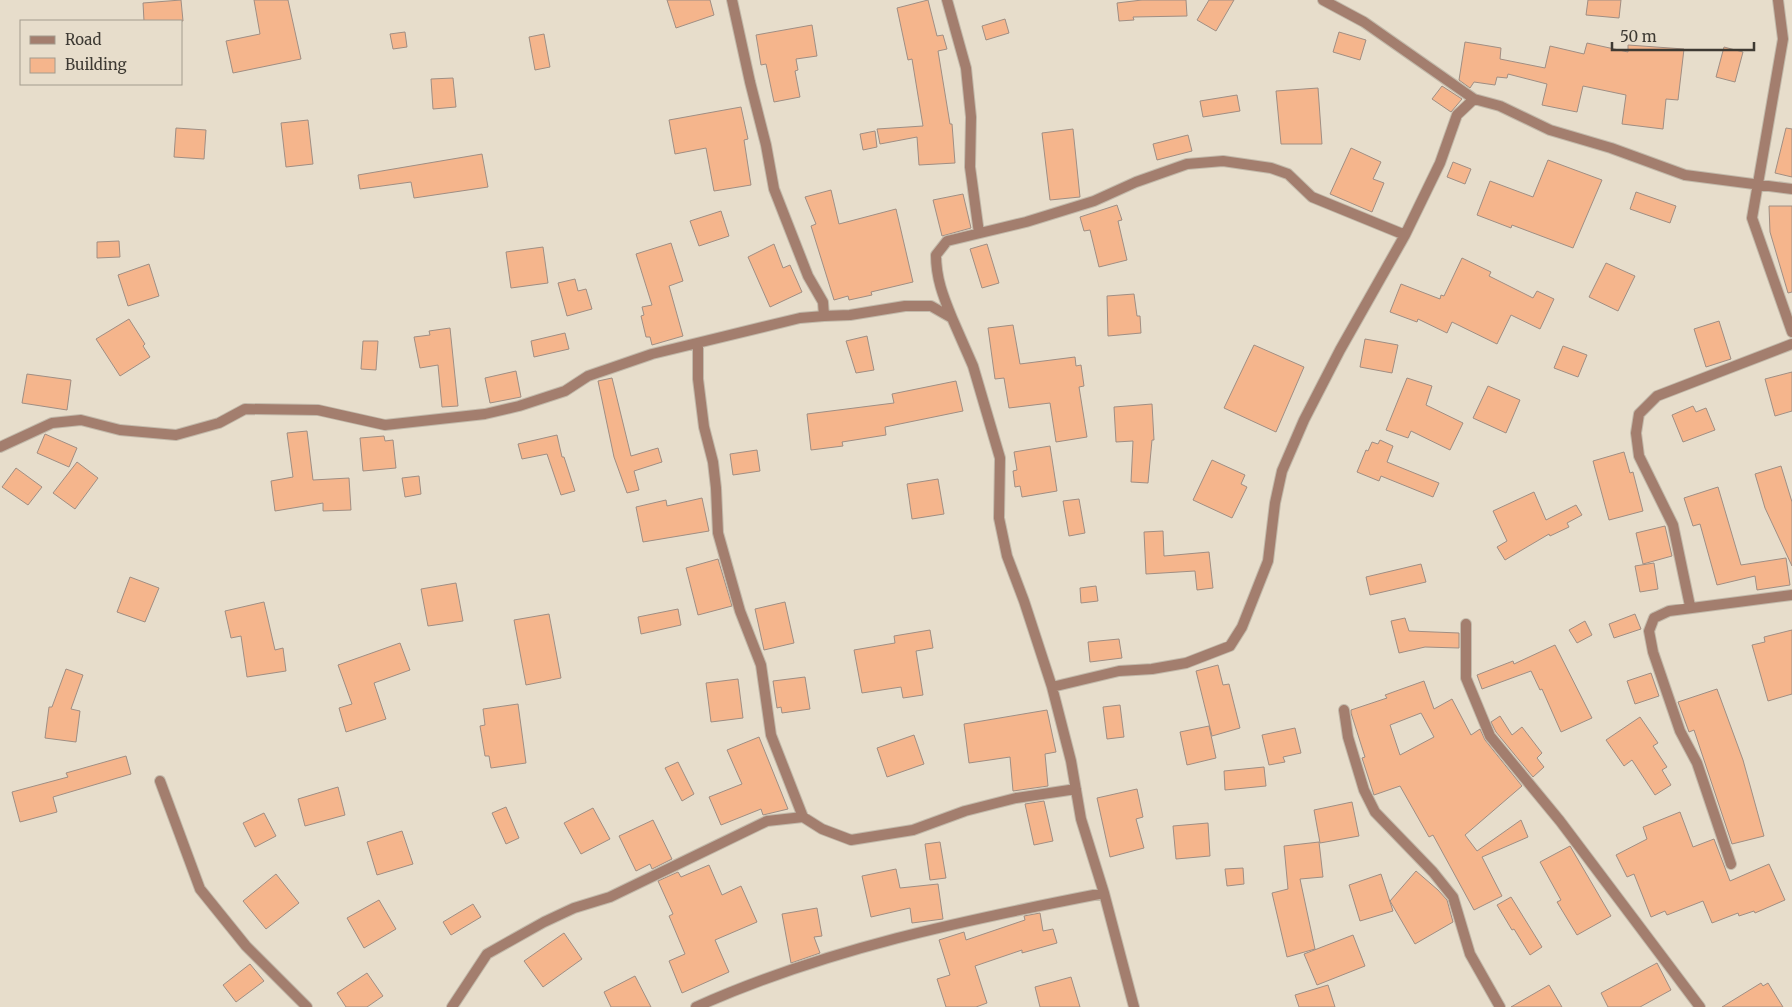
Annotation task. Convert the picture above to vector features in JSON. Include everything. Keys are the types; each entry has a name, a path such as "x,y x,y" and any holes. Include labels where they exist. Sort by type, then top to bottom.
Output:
{"street":[{"path":"732,0 766,145 774,189 808,276 823,302 824,316"},
{"path":"947,0 966,68 971,117 970,167 979,233"},
{"path":"1323,0 1364,22 1474,99 1500,106 1550,130 1611,148 1685,175 1792,189"},
{"path":"1778,0 1783,39 1752,218 1792,332"},
{"path":"1052,687 1119,671 1152,669 1186,663 1230,646 1242,627 1268,561 1271,527 1282,471 1304,420 1340,350 1405,235 1440,163 1458,115 1474,99"},
{"path":"1134,1007 1104,893 1081,819 1052,687 1007,556 999,518 1000,458 990,418 973,366 937,282 936,255 947,241 1094,201 1136,182 1187,164 1223,161 1271,168 1288,174 1312,197 1405,235"},
{"path":"0,447 52,423 81,420 120,430 176,435 219,423 245,409 318,410 385,426 485,414 520,406 565,391 588,376 652,354 698,345 800,318 850,315 905,306 931,306 952,318"},
{"path":"1690,606 1673,525 1639,456 1636,433 1639,414 1657,396 1792,344"},
{"path":"698,345 698,378 704,427 713,462 718,532 740,611 761,665 771,735 803,816 822,829 851,840 913,830 965,811 1016,798 1076,790"},
{"path":"1731,864 1696,763 1680,731 1653,652 1649,631 1654,618 1669,611 1690,606 1792,595"},
{"path":"1466,624 1466,678 1490,736 1560,821 1700,1007"},
{"path":"1344,710 1348,737 1364,790 1375,812 1433,872 1453,897 1470,954 1500,1007"},
{"path":"160,781 200,889 246,946 307,1007"},
{"path":"452,1007 487,954 544,922 574,908 610,897 767,820 803,816"},
{"path":"696,1007 830,956 984,917 1104,893"}],"building":[{"path":"181,0 183,21 144,20 143,3"},
{"path":"254,0 288,0 301,59 233,73 226,41 260,34"},
{"path":"667,0 710,0 714,15 676,28"},
{"path":"928,0 937,36 943,35 947,49 938,51 950,124 952,124 955,163 919,165 917,137 880,144 877,129 923,126 912,59 908,60 897,8"},
{"path":"1142,0 1186,0 1187,16 1133,17 1134,20 1119,21 1117,3"},
{"path":"1209,0 1234,0 1216,31 1197,20"},
{"path":"1588,0 1621,0 1619,18 1586,15"},
{"path":"1005,19 1009,33 986,40 982,26"},
{"path":"812,25 817,56 796,59 798,70 795,71 800,97 774,102 766,64 761,65 756,35"},
{"path":"405,32 407,47 393,49 390,34"},
{"path":"1339,32 1366,40 1360,60 1333,52"},
{"path":"544,34 550,67 535,70 529,37"},
{"path":"1465,42 1501,48 1500,59 1545,68 1550,46 1584,54 1587,43 1628,52 1628,45 1684,49 1678,100 1666,99 1663,129 1622,124 1626,95 1583,86 1577,112 1542,105 1547,84 1508,74 1507,78 1497,77 1495,85 1474,82 1470,88 1459,80"},
{"path":"1724,47 1743,52 1735,82 1716,77"},
{"path":"453,78 456,107 433,109 431,79"},
{"path":"1442,86 1462,99 1451,112 1432,99"},
{"path":"1318,88 1322,144 1281,144 1276,91"},
{"path":"1237,95 1240,111 1203,117 1200,101"},
{"path":"741,107 748,139 744,140 751,185 714,191 706,148 675,154 669,120"},
{"path":"308,120 313,164 286,167 281,123"},
{"path":"176,128 206,130 204,159 174,157"},
{"path":"1786,128 1792,129 1792,177 1775,173"},
{"path":"1073,129 1080,197 1050,200 1042,133"},
{"path":"875,131 877,147 863,150 860,134"},
{"path":"1188,135 1192,151 1157,160 1153,144"},
{"path":"1351,148 1381,162 1373,179 1384,183 1372,212 1330,194"},
{"path":"482,154 488,187 414,198 411,182 360,189 358,175"},
{"path":"1548,160 1602,180 1573,248 1512,225 1511,228 1477,215 1490,181 1533,197"},
{"path":"1453,162 1471,169 1465,184 1447,177"},
{"path":"831,190 839,224 896,209 913,282 871,292 872,295 849,300 848,296 834,300 811,226 816,224 805,197"},
{"path":"1636,192 1676,206 1670,223 1630,209"},
{"path":"963,194 971,228 942,236 933,200"},
{"path":"1117,205 1122,220 1118,221 1127,260 1099,267 1090,230 1084,231 1080,217"},
{"path":"1769,206 1792,206 1792,292 1788,293 1770,232"},
{"path":"721,211 729,236 699,246 690,221"},
{"path":"119,241 120,257 97,258 97,242"},
{"path":"671,243 683,281 669,286 683,336 652,345 650,337 646,337 641,316 644,315 642,307 652,305 636,254"},
{"path":"774,244 783,268 790,265 802,292 770,307 748,257"},
{"path":"987,244 999,283 982,288 970,249"},
{"path":"543,247 548,283 511,288 506,252"},
{"path":"1462,258 1491,272 1489,276 1533,298 1537,291 1554,299 1540,329 1511,315 1497,344 1452,322 1447,333 1418,319 1417,322 1390,312 1401,284 1440,299 1441,295 1444,296"},
{"path":"1606,263 1635,276 1618,311 1589,297"},
{"path":"149,264 159,296 128,306 118,275"},
{"path":"575,279 578,291 586,289 592,309 567,316 558,283"},
{"path":"1134,294 1137,316 1140,316 1141,333 1108,336 1107,296"},
{"path":"129,319 145,344 143,346 150,357 120,376 96,339"},
{"path":"1719,321 1731,359 1706,367 1694,329"},
{"path":"1013,325 1020,364 1075,357 1076,366 1081,365 1084,386 1079,387 1087,437 1056,442 1050,403 1009,408 1004,378 995,379 988,328"},
{"path":"450,328 458,406 442,407 438,365 420,368 414,337 430,335 429,331"},
{"path":"565,333 569,349 534,357 531,341"},
{"path":"867,336 874,370 856,373 846,341"},
{"path":"1365,339 1398,345 1392,373 1360,367"},
{"path":"363,341 378,341 376,370 361,369"},
{"path":"1254,345 1304,367 1276,432 1224,408"},
{"path":"1563,346 1587,355 1578,377 1554,368"},
{"path":"516,371 521,397 490,403 485,378"},
{"path":"1792,372 1792,411 1775,416 1765,379"},
{"path":"27,374 71,380 67,410 22,403"},
{"path":"612,378 631,456 658,448 662,462 634,471 639,490 627,493 614,457 598,381"},
{"path":"1407,378 1432,386 1426,405 1463,423 1450,450 1411,431 1408,438 1386,430"},
{"path":"956,381 963,411 885,427 886,435 842,442 843,446 811,450 807,414 894,403 892,394"},
{"path":"1488,386 1520,400 1506,433 1473,418"},
{"path":"1152,404 1154,440 1152,440 1148,483 1131,482 1133,441 1116,442 1114,407"},
{"path":"1693,406 1696,412 1706,408 1715,430 1683,442 1672,415"},
{"path":"307,431 313,480 349,478 351,510 323,511 323,503 275,511 271,481 293,477 287,433"},
{"path":"45,434 77,448 69,467 37,453"},
{"path":"557,435 562,457 564,457 575,491 561,495 547,454 522,459 518,444"},
{"path":"384,436 385,441 393,440 396,468 363,471 360,438"},
{"path":"1380,440 1393,446 1387,462 1439,483 1433,497 1381,476 1379,481 1357,472 1366,450 1368,451 1372,442 1378,444"},
{"path":"1050,446 1057,491 1022,497 1020,486 1015,487 1013,471 1017,470 1014,452"},
{"path":"757,450 760,471 733,475 730,454"},
{"path":"1624,452 1630,473 1633,472 1643,511 1609,520 1593,461"},
{"path":"1212,460 1245,475 1241,484 1247,487 1232,518 1193,500"},
{"path":"77,462 98,478 75,509 53,493"},
{"path":"1781,466 1792,502 1792,566 1765,508 1755,474"},
{"path":"16,468 42,487 28,505 2,487"},
{"path":"419,476 421,494 405,497 402,478"},
{"path":"938,479 944,514 912,519 907,484"},
{"path":"1718,487 1741,565 1786,558 1790,585 1757,590 1755,576 1717,585 1700,524 1693,526 1684,498"},
{"path":"1534,492 1546,520 1576,505 1582,515 1567,523 1569,527 1550,536 1549,534 1505,560 1497,547 1507,541 1493,511"},
{"path":"702,498 709,531 643,542 636,507 666,500 667,506"},
{"path":"1079,499 1085,533 1069,536 1063,501"},
{"path":"1665,526 1672,556 1643,564 1636,533"},
{"path":"1163,531 1164,556 1209,552 1213,588 1197,590 1195,571 1146,574 1144,532"},
{"path":"718,559 732,606 698,615 686,568"},
{"path":"1654,563 1658,589 1640,592 1635,566"},
{"path":"1421,564 1426,582 1370,595 1366,577"},
{"path":"130,577 159,588 145,622 117,612"},
{"path":"456,583 463,621 428,626 421,589"},
{"path":"1096,586 1098,601 1081,603 1080,588"},
{"path":"264,602 275,650 283,648 286,671 247,677 241,636 231,638 225,611"},
{"path":"785,602 794,643 764,650 755,609"},
{"path":"678,609 681,625 641,634 638,617"},
{"path":"549,614 561,678 526,685 514,620"},
{"path":"1635,614 1641,629 1614,638 1609,624"},
{"path":"1405,618 1409,631 1459,633 1459,648 1425,647 1399,653 1391,621"},
{"path":"1585,621 1592,635 1577,643 1569,630"},
{"path":"930,630 933,648 916,651 923,695 903,698 901,687 862,693 854,650 895,643 894,636"},
{"path":"1792,630 1792,694 1768,701 1752,645 1765,642 1764,637"},
{"path":"1119,639 1122,658 1090,662 1088,642"},
{"path":"400,643 410,670 374,683 386,719 346,732 339,708 352,704 338,665"},
{"path":"1555,645 1592,718 1561,732 1542,689 1540,690 1531,671 1482,689 1477,675 1513,661 1514,664"},
{"path":"1218,665 1223,685 1229,684 1240,728 1212,736 1196,671"},
{"path":"66,669 83,675 71,709 80,711 76,742 45,738 49,707 52,707"},
{"path":"1651,673 1659,696 1635,704 1627,681"},
{"path":"805,677 810,709 782,713 781,707 777,708 773,681"},
{"path":"738,679 743,718 711,722 706,683"},
{"path":"1424,681 1434,709 1452,699 1471,735 1480,729 1485,740 1522,786 1465,835 1477,851 1521,820 1528,837 1482,857 1502,896 1474,910 1433,835 1429,837 1400,786 1374,795 1362,758 1365,757 1351,710 1387,698 1385,695","holes":["1421,713 1434,737 1400,755 1390,725"]},
{"path":"1717,689 1743,760 1764,836 1732,844 1694,730 1689,732 1678,702"},
{"path":"518,704 526,763 491,768 489,756 485,756 480,726 485,725 483,709"},
{"path":"1120,705 1124,737 1107,739 1103,707"},
{"path":"1047,710 1056,752 1045,754 1048,786 1013,791 1010,757 969,763 964,724"},
{"path":"1500,716 1512,735 1522,727 1542,753 1537,758 1544,767 1533,777 1496,732 1491,722"},
{"path":"1640,717 1658,743 1653,746 1667,767 1662,770 1671,785 1655,795 1632,760 1624,766 1606,740"},
{"path":"1209,726 1216,758 1187,765 1180,732"},
{"path":"1295,728 1301,753 1283,757 1285,762 1269,765 1262,735"},
{"path":"914,735 924,764 887,777 877,748"},
{"path":"759,737 788,809 763,815 761,809 721,825 709,797 742,784 727,750"},
{"path":"126,756 131,774 53,797 57,812 20,822 12,792 68,777 66,773"},
{"path":"678,762 694,794 682,801 665,768"},
{"path":"1264,767 1266,786 1225,790 1224,771"},
{"path":"338,787 345,815 305,826 298,799"},
{"path":"1137,789 1143,817 1136,819 1144,848 1110,857 1097,798"},
{"path":"1044,801 1053,841 1034,845 1025,804"},
{"path":"1352,802 1359,836 1320,843 1314,810"},
{"path":"506,807 519,838 506,844 492,813"},
{"path":"593,808 610,839 581,854 564,823"},
{"path":"1680,812 1693,847 1714,839 1730,881 1769,864 1785,900 1755,913 1754,911 1739,916 1738,913 1712,923 1703,901 1667,915 1665,911 1651,917 1634,874 1627,877 1616,855 1647,839 1643,827"},
{"path":"264,813 276,836 255,847 243,823"},
{"path":"653,820 672,859 652,869 650,864 636,871 619,836"},
{"path":"1208,823 1210,856 1176,859 1173,826"},
{"path":"402,831 413,864 377,875 367,842"},
{"path":"940,842 946,878 930,880 925,844"},
{"path":"1319,842 1323,877 1300,879 1315,949 1287,957 1272,893 1288,889 1284,846"},
{"path":"1570,846 1611,916 1577,935 1557,902 1561,900 1540,862"},
{"path":"709,865 722,895 741,886 757,922 715,940 729,972 682,993 669,961 685,954 669,916 673,914 658,881 678,872 681,877"},
{"path":"1243,868 1244,884 1227,886 1225,869"},
{"path":"896,869 900,888 938,884 943,919 912,923 910,908 871,917 862,876"},
{"path":"1416,871 1447,900 1453,922 1415,944 1390,901"},
{"path":"276,874 299,903 266,929 243,901"},
{"path":"1381,874 1393,911 1360,921 1349,885"},
{"path":"1511,897 1542,947 1530,955 1497,905"},
{"path":"379,900 396,929 364,948 347,918"},
{"path":"473,904 481,917 451,935 443,922"},
{"path":"817,908 822,936 814,937 820,953 791,963 782,914"},
{"path":"1040,913 1043,931 1053,929 1057,943 1022,953 1022,950 975,966 987,1003 976,1007 946,1007 937,979 950,975 939,940 964,932 966,940 1025,920 1024,916"},
{"path":"564,933 582,959 543,987 524,961"},
{"path":"1353,935 1365,966 1317,985 1304,954"},
{"path":"1657,963 1671,990 1640,1007 1608,1007 1601,993"},
{"path":"250,964 264,981 236,1002 223,985"},
{"path":"367,973 383,996 367,1007 346,1007 337,993"},
{"path":"635,976 651,1007 611,1007 604,992"},
{"path":"1071,977 1080,1007 1040,1007 1035,987"},
{"path":"1761,983 1763,986 1768,983 1783,1007 1722,1007"},
{"path":"1328,985 1335,1007 1299,1007 1295,995"},
{"path":"1549,985 1562,1007 1511,1007"}]}
